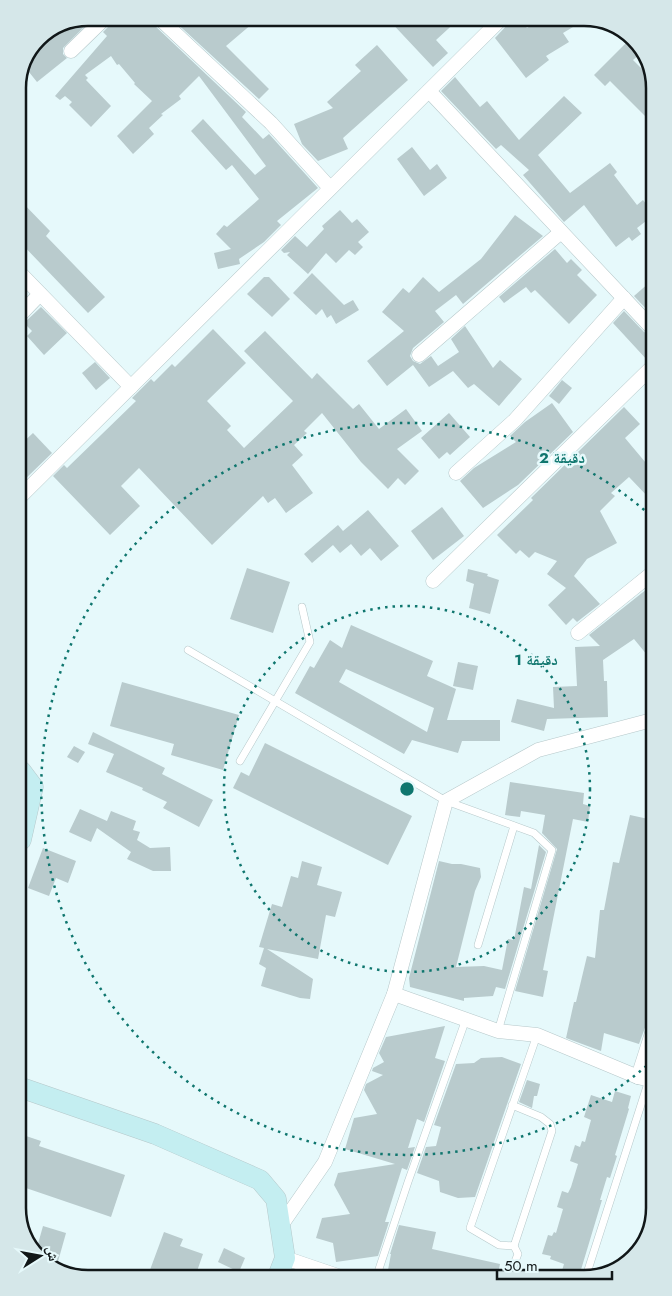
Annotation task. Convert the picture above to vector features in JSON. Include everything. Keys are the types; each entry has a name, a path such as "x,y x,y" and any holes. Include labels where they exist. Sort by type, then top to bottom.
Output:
{"street":[{"path":"71,51 97,26"},
{"path":"168,26 271,123 330,188"},
{"path":"26,491 494,26"},
{"path":"429,90 646,322"},
{"path":"419,355 562,232"},
{"path":"26,280 131,387"},
{"path":"26,309 40,294"},
{"path":"456,473 515,420 624,298"},
{"path":"433,581 646,373"},
{"path":"578,634 646,579"},
{"path":"280,1227 325,1162 394,994 446,801 538,750 646,722"},
{"path":"26,778 33,787 26,818"},
{"path":"394,994 498,1032 537,1034 646,1079"},
{"path":"26,1089 155,1134 260,1180 276,1199 280,1227 281,1267 300,1270"}],"lane":[{"path":"240,762 310,642 302,608"},
{"path":"188,650 446,801 534,833 552,850 498,1032"},
{"path":"478,945 514,826"},
{"path":"379,1270 466,1019"},
{"path":"514,1246 499,1245 470,1228 537,1034"},
{"path":"588,1270 646,1082"},
{"path":"512,1105 541,1117 550,1124 552,1130 514,1246 518,1254 512,1270"}],"building":[{"path":"85,26 63,48 63,54 67,58 37,82 28,71 39,50 47,42 64,31"},
{"path":"109,26 155,26 246,112 242,117 263,139 269,134 318,188 277,221 281,225 264,242 239,259 240,264 218,269 214,253 231,249 216,234 224,225 227,227 259,199 232,165 226,170 191,131 203,119 255,175 266,166 199,76 179,96 181,99 161,114 163,115 149,128 154,134 133,154 117,136 152,101 134,84 111,56 85,75 88,78 86,80 111,106 91,127 69,105 72,102 65,96 60,100 55,96 107,36 103,32"},
{"path":"180,26 250,26 226,46 269,89 259,99"},
{"path":"395,26 451,26 436,40 448,53 433,67"},
{"path":"506,26 525,26 527,28 530,26 575,26 563,33 569,42 546,56 549,60 526,78 495,38"},
{"path":"626,43 628,44 637,57 633,60 643,70 645,76 646,117 610,81 605,86 594,75"},
{"path":"377,45 408,80 343,138 348,149 318,161 302,144 294,124 333,108 327,102 361,71 355,65"},
{"path":"455,77 480,107 487,101 519,140 564,96 582,113 538,155 570,193 610,163 617,172 614,175 637,205 643,200 646,204 646,221 637,228 641,234 632,241 629,237 616,247 584,205 564,222 523,175 529,170 501,145 496,149 441,91"},
{"path":"412,147 430,170 437,164 447,178 424,196 397,159"},
{"path":"26,206 50,231 46,236 105,297 88,313 26,248"},
{"path":"340,210 352,223 357,219 369,232 358,242 363,247 355,255 349,250 336,263 326,253 308,274 287,255 290,252 284,253 281,250 295,236 307,247 324,229 322,226"},
{"path":"515,215 543,236 463,304 456,295 435,311 444,322 413,348 410,356 413,361 420,364 431,356 438,366 459,352 451,339 465,326 493,368 500,360 522,379 499,406 474,384 468,388 453,371 429,387 413,365 387,386 367,361 404,331 382,312 403,288 409,293 423,277 439,292 481,259"},
{"path":"555,249 567,263 571,259 582,270 577,275 597,295 569,324 535,290 531,293 526,287 504,303 499,297"},
{"path":"312,273 344,305 353,300 359,310 336,324 331,315 327,318 322,309 316,315 293,293"},
{"path":"264,277 269,277 290,299 272,317 247,294"},
{"path":"646,286 646,309 634,296"},
{"path":"41,307 67,333 44,355 27,336 32,331 26,325 26,321"},
{"path":"624,311 646,333 646,359 613,323"},
{"path":"213,329 246,363 207,401 231,426 227,430 244,448 293,401 244,351 265,331 312,379 317,373 353,409 359,404 379,429 406,409 422,431 397,449 419,471 405,485 398,478 388,489 361,462 322,413 304,431 307,433 294,445 303,455 292,465 313,493 286,513 275,498 268,503 263,496 212,545 139,468 121,486 140,506 110,535 53,476 64,465 67,468 136,401 132,398 151,379 154,382 172,364 175,367"},
{"path":"95,362 110,378 96,390 82,373"},
{"path":"562,380 572,388 559,404 549,396"},
{"path":"552,403 573,432 518,485 483,508 460,481 474,468 516,442 510,436 525,422"},
{"path":"624,407 640,424 625,438 646,463 646,495 629,477 611,493 615,496 600,511 617,543 587,559 574,576 600,604 577,622 573,618 566,625 548,605 566,588 547,574 557,561 535,552 529,558 520,550 516,554 497,535 533,500 531,498"},
{"path":"449,413 470,437 450,455 447,452 439,459 421,438"},
{"path":"33,433 52,453 26,478 26,440"},
{"path":"442,507 464,536 433,560 411,531"},
{"path":"368,510 399,546 381,561 370,548 361,556 351,544 340,553 333,545 312,563 304,554 338,525 343,531"},
{"path":"247,568 290,582 273,633 230,619"},
{"path":"468,569 488,574 487,576 499,580 490,614 469,608 474,584 466,581"},
{"path":"646,590 646,654 634,639 603,660 604,681 607,681 608,717 547,719 544,731 511,722 517,699 554,708 553,687 577,686 575,647 600,646 589,635"},
{"path":"351,625 433,661 427,676 456,689 447,720 500,720 500,741 462,741 458,753 412,740 404,754 295,693 310,666 314,668 330,640 342,648","holes":["346,669 434,708 427,732 339,682"]},
{"path":"458,662 478,666 473,690 453,686"},
{"path":"122,682 239,715 223,770 171,755 174,744 110,726"},
{"path":"93,732 165,768 162,774 213,800 199,827 163,808 167,802 142,790 143,788 106,772 114,754 88,744"},
{"path":"265,743 412,816 388,865 233,788 241,772 249,776"},
{"path":"74,746 85,752 78,763 67,757"},
{"path":"510,782 584,793 583,804 590,806 588,822 573,819 543,970 548,971 543,997 515,991 557,849 542,833 545,815 521,811 520,817 505,815"},
{"path":"80,809 107,821 111,811 136,821 133,830 140,832 137,840 150,848 170,847 171,871 153,871 127,859 131,852 97,828 91,842 69,832"},
{"path":"630,815 646,818 646,1025 639,1044 604,1033 601,1051 566,1038 587,956 595,958 600,910 604,910 613,862 619,863"},
{"path":"539,845 546,852 505,989 496,987 493,996 464,998 464,1001 410,987 409,978 439,861 480,868 481,877 475,891 456,967 484,966 502,970 508,939 514,940 524,887 531,889"},
{"path":"43,848 76,861 68,883 56,878 49,896 28,888"},
{"path":"302,861 322,867 317,885 342,892 335,917 326,915 318,959 267,949 313,979 310,999 300,998 261,986 266,968 259,964 264,948 259,947 272,904 282,907 291,876 298,878"},
{"path":"445,1026 435,1058 445,1061 424,1122 417,1119 408,1148 415,1147 407,1170 402,1168 385,1222 389,1222 378,1256 336,1262 333,1243 316,1238 322,1218 350,1214 334,1185 338,1173 395,1164 345,1149 354,1118 377,1114 364,1090 366,1084 383,1075 372,1071 373,1068 384,1062 379,1053 386,1037"},
{"path":"502,1057 521,1064 475,1197 458,1198 440,1192 439,1181 417,1173 426,1147 436,1146 441,1127 434,1125 456,1064 474,1063 481,1058"},
{"path":"527,1080 540,1084 537,1096 534,1096 532,1108 519,1102"},
{"path":"615,1091 631,1096 615,1155 617,1156 610,1178 607,1177 581,1270 562,1270 564,1264 550,1259 551,1256 542,1254 548,1235 552,1236 554,1232 556,1233 563,1209 557,1207 562,1191 568,1193 578,1164 570,1161 575,1145 580,1147 582,1141 585,1142 591,1120 584,1117 591,1095 612,1102"},
{"path":"26,1136 41,1141 39,1146 125,1175 111,1217 26,1188"},
{"path":"399,1225 436,1232 432,1249 500,1264 499,1270 388,1270 390,1254"},
{"path":"43,1226 59,1231 42,1231"},
{"path":"164,1232 183,1239 180,1246 203,1254 197,1270 150,1270"},
{"path":"224,1248 245,1258 240,1270 235,1270 218,1262"}]}
